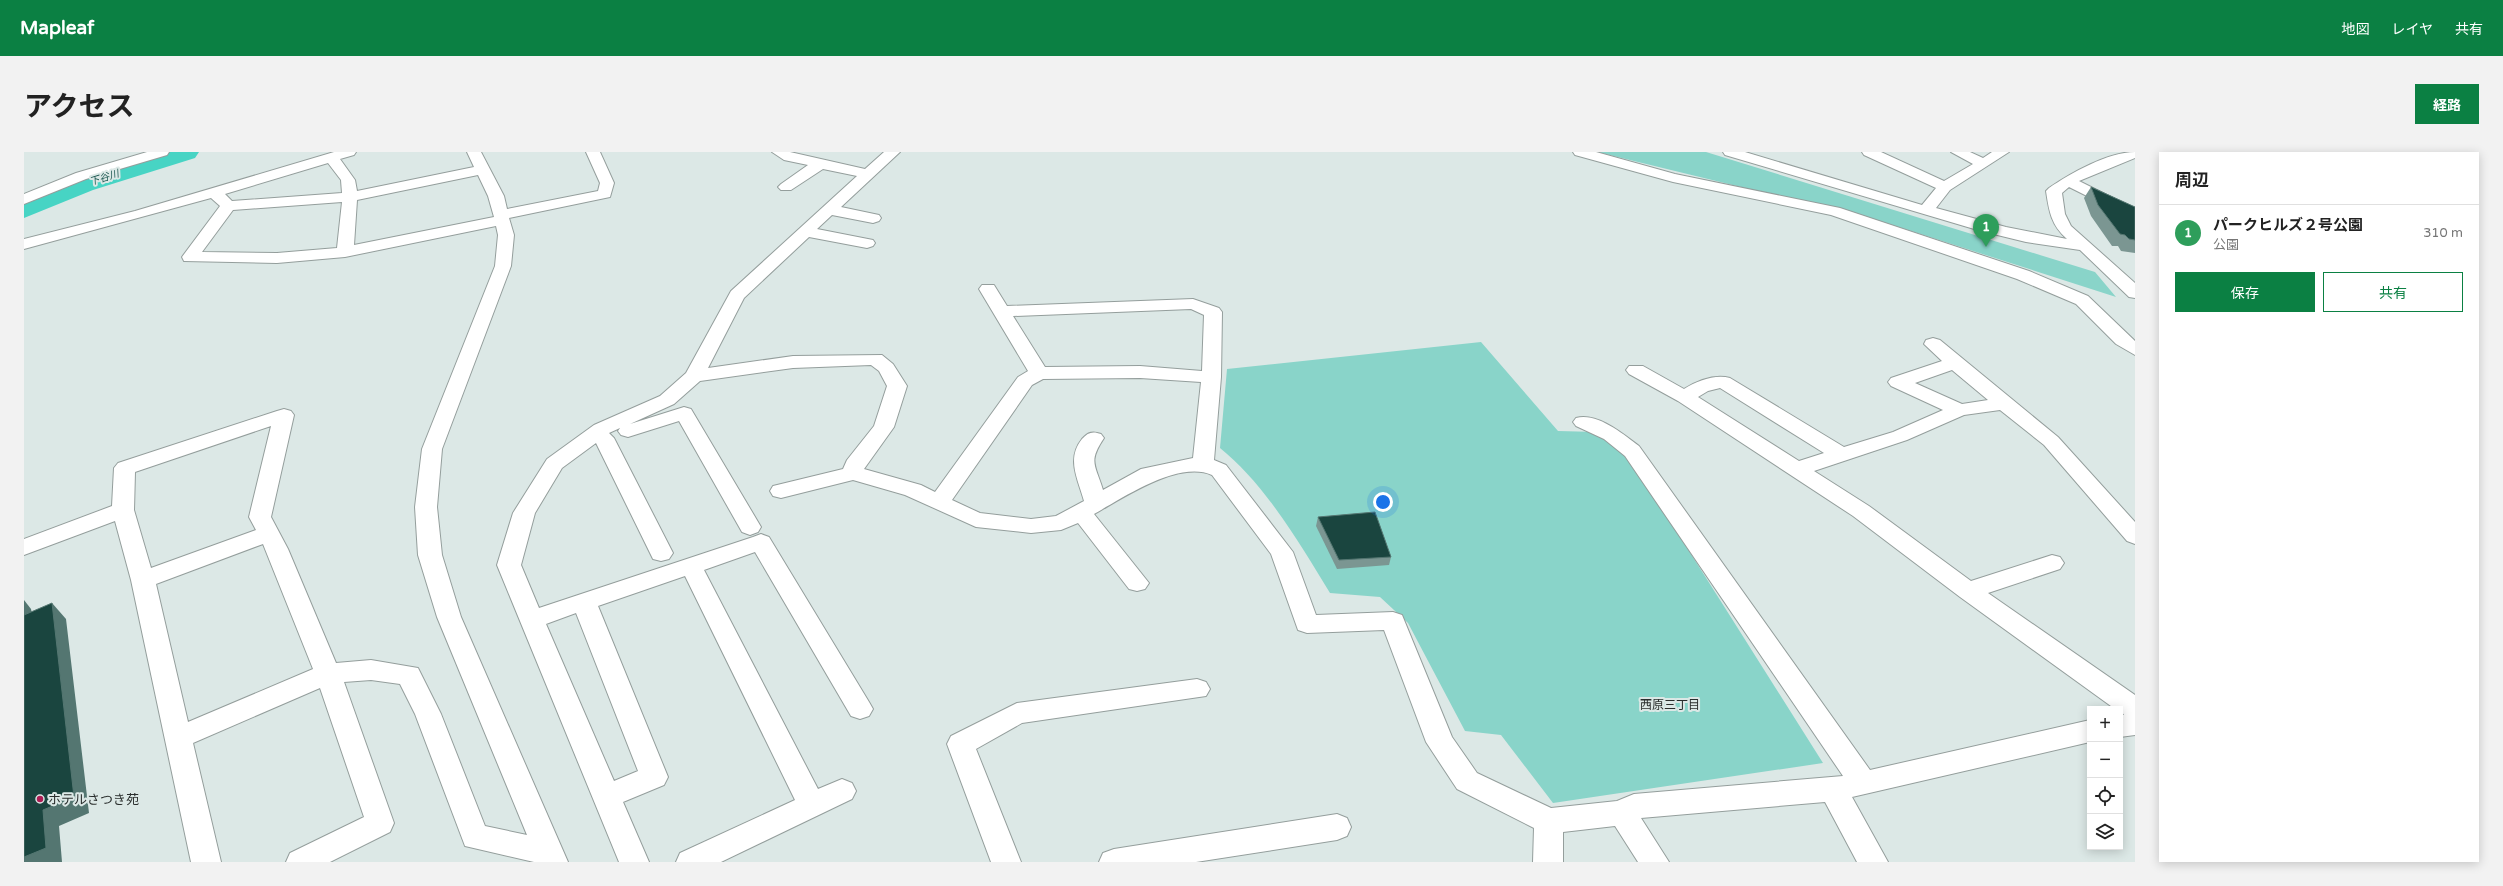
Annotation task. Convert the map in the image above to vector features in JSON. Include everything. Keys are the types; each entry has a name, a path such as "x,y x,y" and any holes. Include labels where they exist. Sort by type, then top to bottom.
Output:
{"street":[{"path":"24,198 81,176 162,152"},
{"path":"24,244 74,232 349,152"},
{"path":"551,857 449,617 430,555 426,506 432,449 503,266 506,235 502,218 496,196 478,161 350,196 228,206 190,257 277,258 345,252 502,218 605,194 607,182 593,152"},
{"path":"779,152 811,158 868,174"},
{"path":"634,862 509,565 524,512 554,464 599,436 667,400 694,376 737,296 893,152"},
{"path":"1580,152 1673,178 1835,211 2023,274 2082,300 2122,340 2135,349"},
{"path":"1730,152 1837,186 2019,236 2086,246"},
{"path":"1869,152 1945,187"},
{"path":"1958,152 1983,163"},
{"path":"1926,210 1945,187 2002,152"},
{"path":"2135,153 2068,181 2054,191 2057,214 2064,228 2086,246 2135,293"},
{"path":"331,157 348,180 350,196 345,252"},
{"path":"786,187 811,158"},
{"path":"2068,181 2135,215"},
{"path":"214,192 228,206"},
{"path":"829,210 873,218"},
{"path":"806,232 868,243"},
{"path":"988,289 1039,373"},
{"path":"1002,311 1193,304 1213,312 1211,377 1203,464"},
{"path":"1932,344 2051,441 2135,536"},
{"path":"694,376 793,362 875,359 886,368 896,386 884,427 854,465 853,472"},
{"path":"1955,363 1898,382 1960,410"},
{"path":"1636,370 1685,397 1861,511 1968,591 2135,709"},
{"path":"939,503 1025,381 1039,373 1140,372 1211,377"},
{"path":"1685,397 1702,386 1723,382 1842,455"},
{"path":"1797,469 1900,436 1960,410 2004,404"},
{"path":"599,436 684,413 750,527"},
{"path":"206,862 143,580 123,510 125,468 284,415 260,517 267,534 277,550 328,674 380,823 301,862"},
{"path":"1583,422 1611,435 1632,451 1863,783"},
{"path":"599,436 661,553"},
{"path":"1094,438 1085,449 1084,458 1089,508 1136,583"},
{"path":"780,491 853,472 913,490 976,520 1031,526 1061,523 1149,474 1203,464 1219,470 1282,552 1307,624 1392,621 1440,742 1467,781 1549,822 1622,813 1634,806 1833,790 2087,732"},
{"path":"24,547 123,510"},
{"path":"143,580 267,534"},
{"path":"533,619 761,542 860,709"},
{"path":"1968,591 2052,563"},
{"path":"691,566 812,805"},
{"path":"584,602 654,777 607,796"},
{"path":"179,737 328,674 371,670 409,675 428,714 475,837 551,857"},
{"path":"1006,862 961,744 1017,714 1197,689"},
{"path":"2123,726 2135,724"},
{"path":"699,860 842,790"},
{"path":"1833,790 1873,862"},
{"path":"1622,813 1654,862"},
{"path":"1548,862 1549,822"},
{"path":"1114,862 1338,827"}],"green space":[{"path":"1597,152 1706,152 2095,272 2116,297 1880,221"},
{"path":"1481,342 1558,431 1597,432 1624,448 1823,763 1553,803 1501,735 1465,731 1408,623 1380,597 1330,593 1294,535 1267,497 1252,479 1220,448 1227,369"}],"building":[{"path":"2091,187 2135,207 2135,240 2129,239 2125,235 2120,234 2098,205"},
{"path":"1375,512 1391,557 1339,560 1318,517"},
{"path":"52,603 74,797 43,810 46,848 24,857 24,615"}],"waterway":[{"name":"下谷川","path":"24,209 83,184 186,152"}],"place":[{"name":"パークヒルズ２号公園","path":"1986,247"},
{"name":"ホテルさつき苑","path":"40,799"}],"district":[{"name":"西原三丁目","path":"1670,705"}]}
